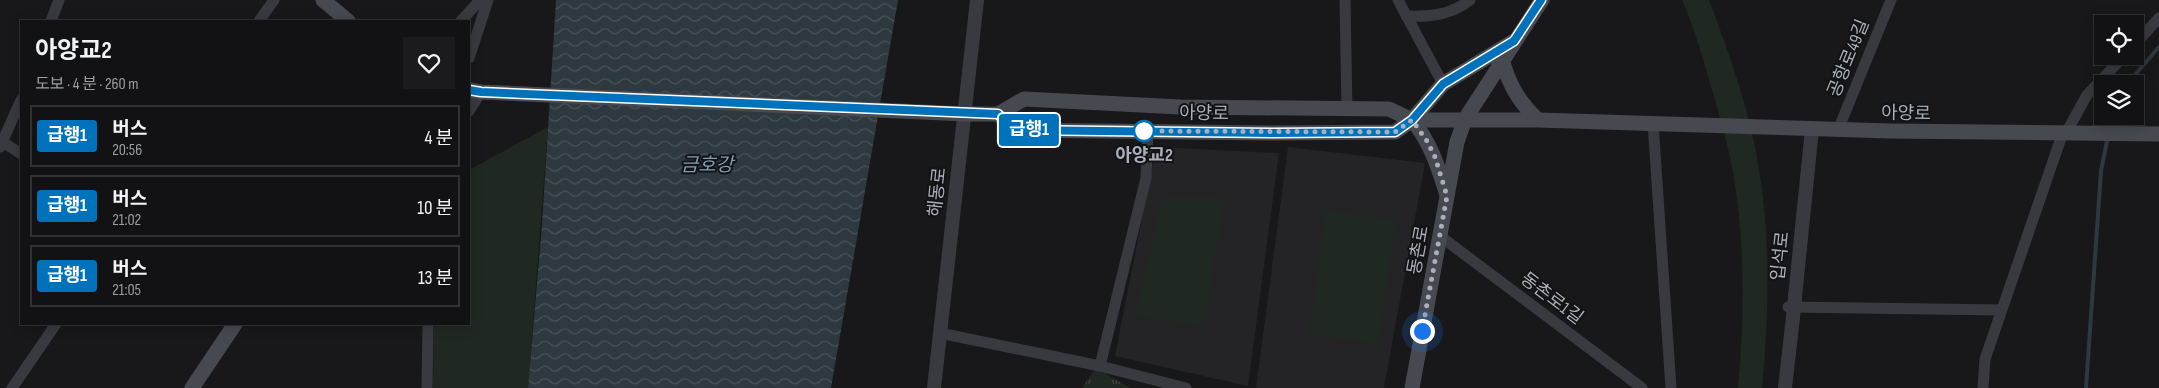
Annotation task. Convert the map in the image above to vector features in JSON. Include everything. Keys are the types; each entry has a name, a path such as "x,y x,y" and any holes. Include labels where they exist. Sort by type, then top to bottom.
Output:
{"main road":[{"path":"323,0 347,20"},
{"name":"동촌로","path":"1412,388 1457,142 1465,119 1502,59 1542,0"},
{"path":"1447,196 1435,157 1427,141 1412,120 1443,84 1514,41"},
{"path":"1502,59 1513,90 1521,102 1538,120"},
{"name":"아양로","path":"475,91 921,110 965,114 998,114 1024,99 1180,107 1389,109 1412,120 1538,120 1838,130 2159,134"},
{"name":"아양로","path":"998,114 1015,130 1395,132 1412,120"},
{"path":"192,388 234,325"}],"street":[{"path":"51,20 59,0"},
{"path":"260,20 274,0"},
{"path":"462,20 480,0"},
{"path":"470,55 488,0"},
{"name":"해동로","path":"934,388 977,0"},
{"path":"1346,0 1347,110"},
{"path":"1398,0 1443,84"},
{"path":"1406,16 1438,16 1470,0"},
{"name":"공항로49길","path":"1838,130 1889,1"},
{"path":"2144,34 2159,18"},
{"path":"1983,388 1985,359 2061,138 2066,133 2087,95 2115,65"},
{"path":"470,108 475,91"},
{"path":"20,102 2,144 20,153"},
{"path":"1653,123 1671,388"},
{"name":"입석로","path":"1785,388 1812,129"},
{"path":"1100,366 1146,178 1148,131"},
{"name":"동촌로1길","path":"1440,236 1642,388"},
{"path":"1792,307 2002,310"},
{"path":"12,388 55,325"},
{"path":"427,388 428,325"},
{"path":"940,333 1100,366 1186,388"}],"shaded area":[{"path":"1156,147 1279,153 1248,386 1115,356"},
{"path":"1288,147 1425,163 1384,388 1256,388"}],"green space":[{"path":"1682,0 1709,0 1738,81 1754,143 1765,219 1768,276 1762,388 1738,388 1743,280 1737,198 1733,171 1720,116 1698,41"},
{"path":"548,127 528,388 433,388 434,325 470,325 470,169"},
{"path":"1162,198 1224,198 1205,327 1135,316"},
{"path":"1326,210 1396,220 1378,344 1309,334"},
{"path":"1096,368 1130,388 1082,388"}],"water":[{"name":"금호강","path":"556,0 898,0 831,388 528,388 542,225"}],"waterway":[{"path":"2135,75 2159,47"},
{"path":"2109,130 2110,125"},
{"path":"2086,388 2101,171 2108,136"}],"bus line":[{"name":"급행1","path":"470,90 998,114 1015,130 1275,133 1395,132 1412,120 1443,84 1514,41 1541,0"}],"place":[{"name":"아양교2","path":"1144,131"}],"route":[{"path":"1144,131 1395,132 1412,120 1427,141 1435,157 1447,196 1422,331"}]}
